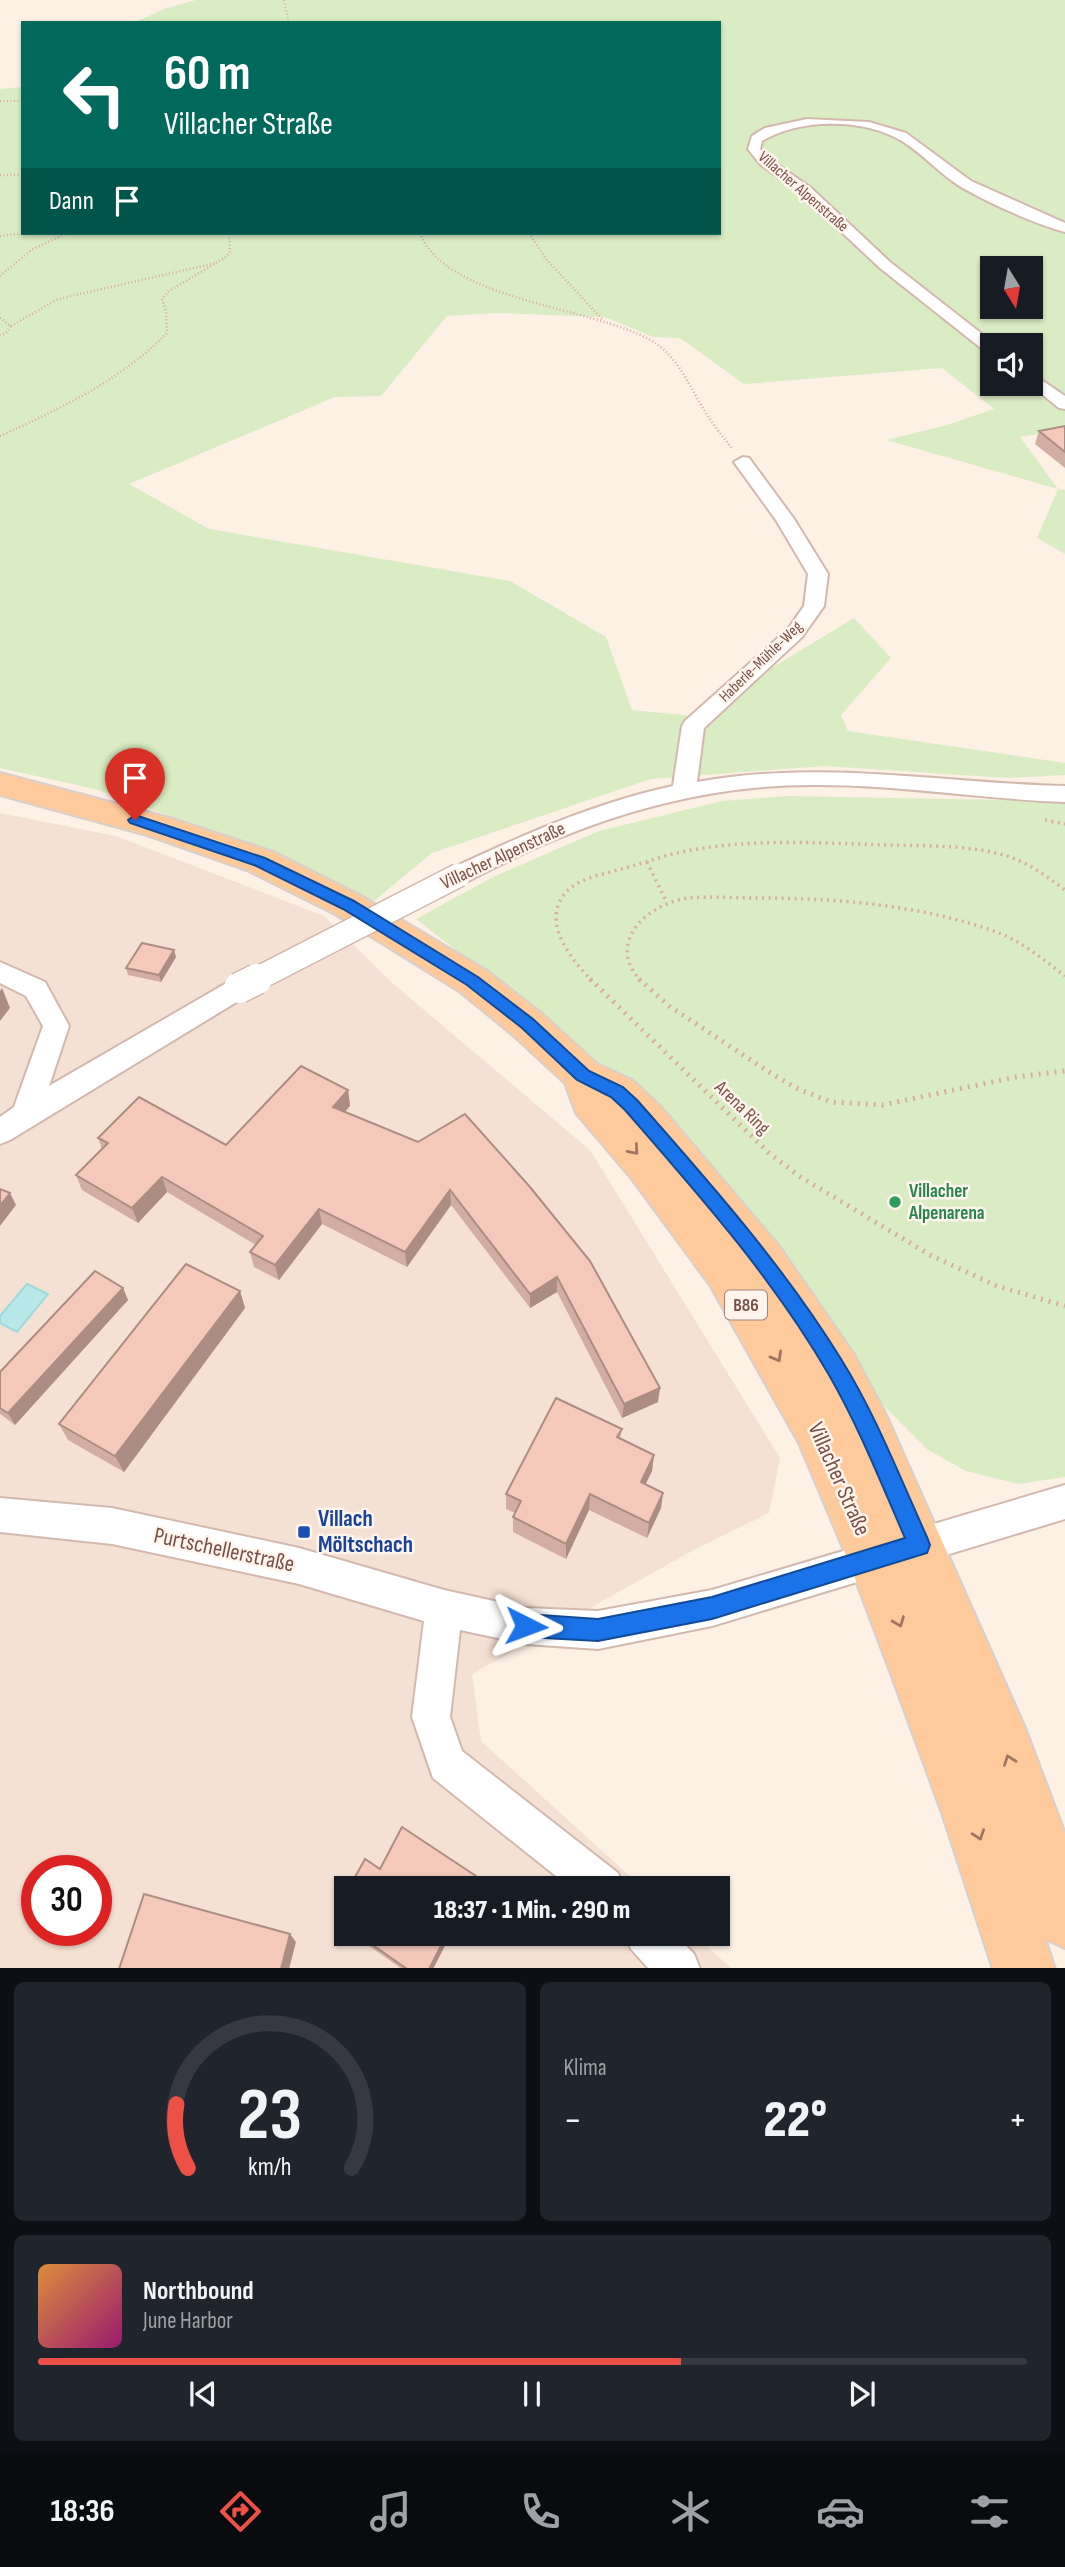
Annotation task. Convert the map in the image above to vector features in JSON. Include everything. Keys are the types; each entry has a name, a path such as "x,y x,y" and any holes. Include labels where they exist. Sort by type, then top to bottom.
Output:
{"main road":[{"name":"Villacher Straße","path":"0,784 158,826 260,861 348,905 473,981 527,1024 583,1075 590,1101 647,1166 726,1271 817,1428 897,1551 1005,1748 1065,1917"},
{"name":"Villacher Straße","path":"897,1551 971,1813 1024,1968"}],"street":[{"name":"Villacher Alpenstraße","path":"980,340 900,277 806,191 764,161 754,149 756,139 776,128 818,122 887,131 908,141 938,167 970,186 1065,228"},
{"path":"1043,388 1065,404"},
{"name":"Haberle-Mühle-Weg","path":"684,792 693,726 795,633 814,606 818,574 785,519 743,462"},
{"name":"Villacher Alpenstraße","path":"0,1132 239,988 459,875 555,830 684,792 760,780 845,778 1065,794"},
{"path":"0,972 36,989 56,1026 26,1114"},
{"name":"Purtschellerstraße","path":"0,1515 112,1526 299,1566 444,1608 526,1626 598,1630 712,1608 1065,1502"},
{"path":"444,1608 431,1717 447,1764 588,1876"},
{"path":"657,1946 678,1968"}],"path":[{"path":"285,1 289,21"},
{"path":"0,101 21,102"},
{"path":"0,175 21,175"},
{"path":"0,236 21,234"},
{"path":"0,276 17,258 44,241 61,235"},
{"path":"0,436 74,400 129,369 145,356 167,333 166,311 162,299 169,291 219,262 230,252 229,235"},
{"path":"421,235 429,252 454,270 486,286 603,320 653,342 679,364 706,412 743,462"},
{"path":"529,235 546,259 603,320"},
{"path":"0,335 58,299 179,269 219,262"},
{"path":"0,318 11,326"},
{"name":"Arena Ring","path":"1065,890 1042,872 1002,854 914,845 790,844 727,847 681,852 586,881 565,893 556,917 558,934 572,958 590,979 768,1153 799,1176 930,1255 997,1286 1065,1306"},
{"path":"648,862 667,903"},
{"name":"Arena Ring","path":"1065,976 1034,952 995,931 902,908 826,898 688,898 667,903 651,911 627,938 625,952 633,974 670,1005 755,1062 808,1093 844,1104 882,1105 1016,1077 1065,1071"}],"shaded area":[{"path":"0,813 116,836 324,916 391,982 590,1150 780,1458 769,1513 692,1551 472,1674 481,1741 630,1876 334,1876 334,1946 706,1946 731,1968 0,1968"}],"green space":[{"path":"196,0 1065,0 1065,429 1020,437 1058,489 886,440 944,426 994,409 942,368 744,384 680,338 653,337 605,317 496,313 447,316 381,396 335,397 129,484 209,529 510,581 606,637 632,710 692,716 854,618 891,658 841,715 848,731 1065,763 1065,775 1006,778 825,766 651,779 432,853 374,901 232,838 95,789 0,768 0,89 21,87 21,235 721,235 721,21 137,21 164,9"},
{"path":"1058,489 1065,490 1065,554 1037,538"},
{"name":"Villacher Alpenarena","path":"786,796 1065,801 1065,1477 1018,1484 966,1471 928,1450 854,1376 506,989 416,919 493,877 599,831 722,801"}],"water":[{"path":"27,1284 48,1294 17,1332 0,1323 0,1316"}],"building":[{"path":"1065,426 1065,452 1039,431"},
{"path":"142,943 174,950 159,975 126,968"},
{"path":"301,1066 348,1090 333,1107 418,1142 465,1114 530,1187 590,1261 660,1388 624,1404 557,1277 530,1294 450,1190 405,1252 319,1209 275,1265 250,1252 263,1236 162,1177 132,1208 76,1175 108,1143 98,1138 139,1097 226,1145"},
{"path":"0,1189 10,1193 0,1206"},
{"path":"186,1264 240,1291 115,1456 59,1424"},
{"path":"95,1271 123,1288 8,1413 0,1408 0,1372"},
{"path":"556,1398 622,1429 617,1437 654,1455 641,1482 663,1493 649,1523 590,1494 566,1544 513,1517 521,1501 506,1494"},
{"path":"402,1827 476,1876 356,1876 365,1859 380,1869"},
{"path":"144,1894 290,1934 281,1968 119,1968"},
{"path":"374,1946 441,1946 430,1968 406,1968"}],"place":[{"name":"Villacher Alpenarena","path":"895,1202"},
{"name":"Villach Möltschach","path":"304,1532"}],"route":[{"path":"135,820 260,861 348,905 473,981 527,1024 583,1075 617,1092 645,1118 728,1216 816,1336 836,1368 869,1433 919,1545 712,1608 598,1630 526,1626"}]}
